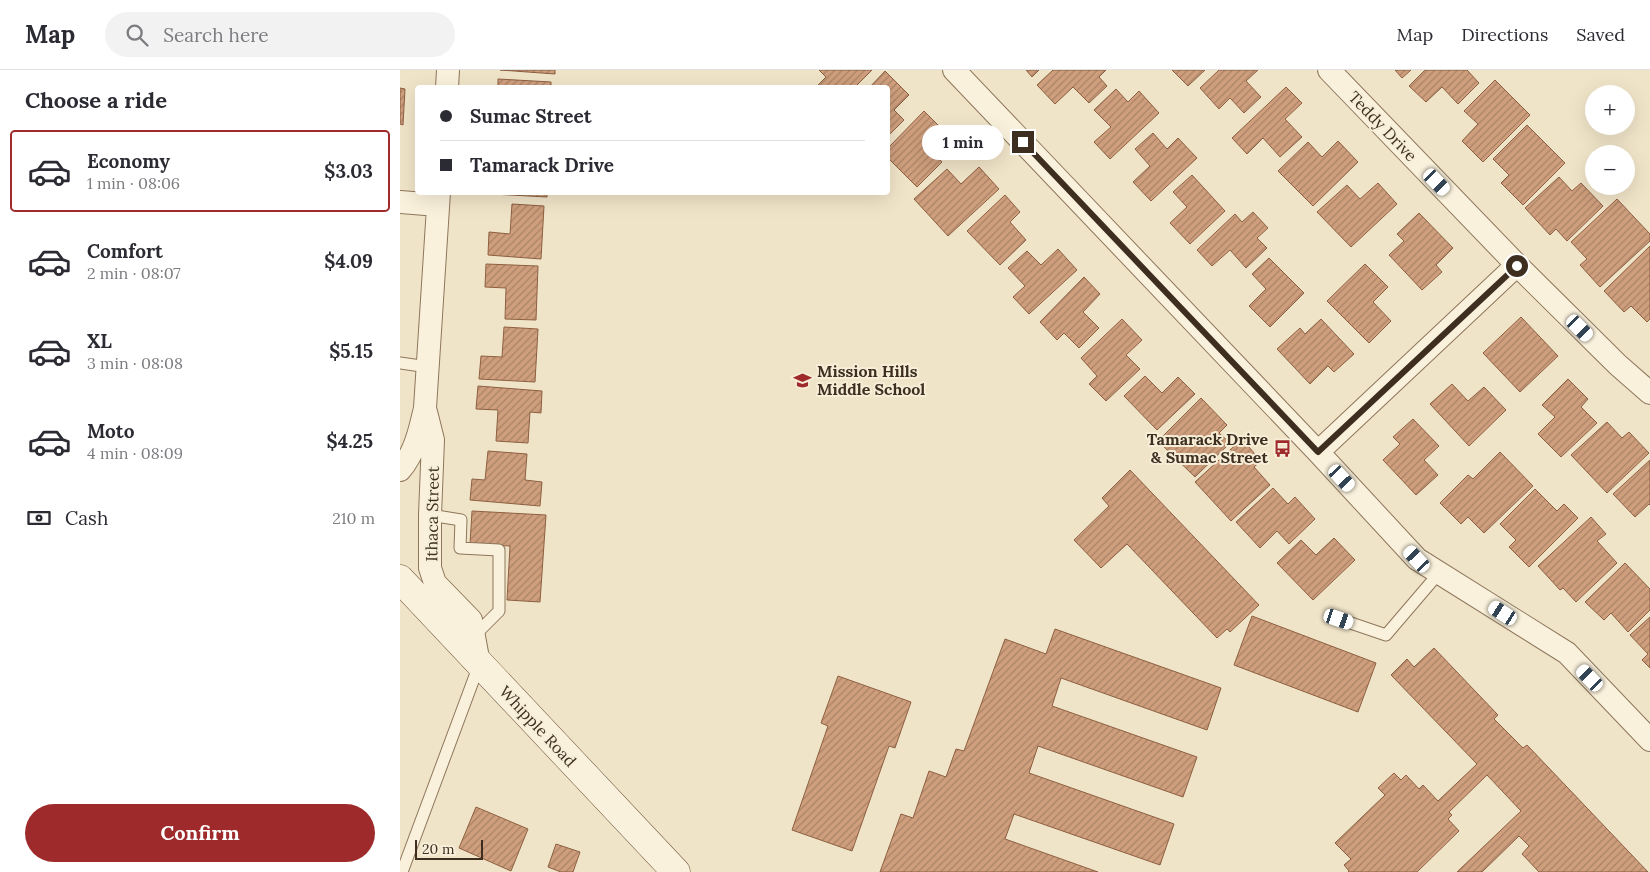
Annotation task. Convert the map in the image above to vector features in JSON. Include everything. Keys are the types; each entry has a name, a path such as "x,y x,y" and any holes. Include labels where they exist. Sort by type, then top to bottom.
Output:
{"main road":[{"name":"Whipple Road","path":"400,579 676,872"}],"street":[{"path":"447,85 448,70"},
{"path":"954,70 1318,452 1417,559 1567,653 1650,740"},
{"name":"Teddy Drive","path":"1329,70 1517,266 1618,365 1650,393"},
{"path":"400,202 439,199"},
{"name":"Ithaca Street","path":"400,470 405,465 417,442 425,408 439,199"},
{"path":"1318,452 1517,266"},
{"name":"Ithaca Street","path":"425,408 433,440 430,568 435,583 471,620 480,664"}],"lane":[{"path":"400,363 428,367"},
{"path":"430,515 461,520 460,548 499,550 499,611 474,636"},
{"path":"1339,619 1386,635 1439,573"},
{"path":"402,872 480,664"}],"building":[{"path":"500,70 555,70 555,74"},
{"path":"819,70 872,70 857,85 818,85 826,77"},
{"path":"1026,70 1039,70 1032,77"},
{"path":"1053,70 1106,70 1099,77 1107,86 1089,103 1073,87 1055,104 1037,85"},
{"path":"1172,70 1205,70 1188,86"},
{"path":"1219,70 1258,70 1246,81 1261,97 1244,113 1230,98 1219,109 1200,88"},
{"path":"1395,70 1411,70 1402,78"},
{"path":"1425,70 1467,70 1479,83 1458,104 1442,87 1426,102 1409,86"},
{"path":"885,71 909,95 894,110 904,120 890,134 890,85 872,85"},
{"path":"498,79 551,82 551,85 498,85"},
{"path":"1495,80 1530,115 1483,162 1462,141 1478,124 1464,111"},
{"path":"1286,87 1302,103 1285,119 1302,137 1280,157 1263,138 1247,154 1232,138"},
{"path":"400,88 405,89 403,125 400,124"},
{"path":"1116,89 1128,102 1139,91 1159,113 1110,159 1094,142 1111,127 1094,110"},
{"path":"924,111 945,132 929,148 942,162 917,187 890,160 890,146"},
{"path":"1527,125 1565,163 1523,205 1501,183 1509,175 1493,159"},
{"path":"1153,133 1167,149 1178,138 1197,158 1151,201 1133,182 1150,166 1135,149"},
{"path":"1338,141 1358,162 1313,206 1278,171 1308,142 1322,157"},
{"path":"979,167 999,189 948,236 914,199 947,169 961,184"},
{"path":"1192,175 1225,211 1190,244 1170,223 1187,207 1173,192"},
{"path":"1559,177 1572,191 1581,183 1585,187 1585,195 1592,195 1603,206 1567,241 1556,229 1550,235 1525,208"},
{"path":"1378,183 1397,204 1351,247 1317,212 1347,185 1360,199"},
{"path":"510,195 547,195 547,197"},
{"path":"1005,195 1020,212 1010,222 1026,240 1000,265 967,231"},
{"path":"1617,199 1650,234 1650,241 1600,287 1580,265 1587,259 1571,242"},
{"path":"512,204 544,206 541,259 488,255 489,232 510,234"},
{"path":"1253,212 1268,228 1257,238 1267,248 1246,268 1230,250 1212,266 1197,250 1235,214 1242,222"},
{"path":"1419,213 1453,248 1436,265 1442,272 1422,290 1389,255 1404,241 1397,234"},
{"path":"1650,246 1650,319 1647,322 1631,306 1624,312 1604,291"},
{"path":"1058,249 1077,270 1029,314 1013,297 1025,286 1008,268 1027,251 1041,265"},
{"path":"1269,258 1304,293 1270,327 1249,306 1266,289 1252,274"},
{"path":"486,264 538,266 536,320 505,319 506,288 485,287"},
{"path":"1365,264 1388,287 1373,302 1391,321 1369,343 1327,301"},
{"path":"1084,277 1100,294 1083,312 1099,328 1079,348 1064,333 1057,340 1040,322"},
{"path":"1521,317 1558,356 1520,392 1483,353"},
{"path":"1122,319 1142,340 1126,355 1140,369 1106,401 1089,384 1097,376 1081,358"},
{"path":"1321,319 1354,354 1334,372 1328,366 1310,384 1277,349 1300,328 1305,334"},
{"path":"504,327 538,329 535,382 479,379 481,356 502,357"},
{"path":"1145,376 1162,393 1178,377 1195,394 1157,430 1124,396"},
{"path":"1568,379 1588,399 1581,407 1597,423 1561,457 1538,434 1555,417 1542,405"},
{"path":"1452,384 1468,401 1484,387 1506,410 1469,446 1430,404"},
{"path":"478,386 542,391 541,413 530,412 528,443 496,441 498,410 476,409"},
{"path":"1201,398 1227,425 1219,433 1230,443 1195,477 1158,441"},
{"path":"1413,419 1439,446 1424,460 1438,475 1416,495 1383,460 1400,444 1393,437"},
{"path":"1607,422 1622,438 1629,432 1649,453 1607,493 1571,455"},
{"path":"1242,439 1261,461 1254,467 1270,485 1231,521 1195,482"},
{"path":"488,451 527,454 525,480 542,482 540,506 470,500 472,479 485,480"},
{"path":"1500,452 1533,486 1484,533 1468,517 1461,524 1440,503 1468,475 1473,479"},
{"path":"1650,460 1650,505 1635,517 1613,494"},
{"path":"1130,470 1259,605 1230,632 1227,629 1217,638 1127,544 1101,568 1074,540 1109,506 1102,498"},
{"path":"1273,488 1288,504 1295,497 1315,519 1289,544 1277,531 1260,548 1236,522"},
{"path":"1535,489 1557,511 1564,504 1578,518 1529,567 1509,547 1516,540 1500,524"},
{"path":"472,511 546,515 540,602 507,600 510,546 470,544"},
{"path":"1591,517 1606,534 1597,541 1617,563 1576,602 1563,588 1560,590 1538,566"},
{"path":"1334,538 1355,560 1313,600 1277,563 1301,540 1316,555"},
{"path":"1625,563 1650,589 1650,610 1628,632 1611,613 1604,620 1585,602"},
{"path":"1252,616 1376,663 1358,712 1234,665"},
{"path":"1650,617 1650,668 1642,660 1648,654 1630,635"},
{"path":"1055,629 1221,688 1207,730 1061,678 1052,706 1197,757 1183,797 1038,746 1029,773 1174,824 1160,865 1014,814 1005,839 1098,872 880,872 901,814 913,818 929,771 946,777 956,749 964,751 1005,639 1046,654"},
{"path":"1434,648 1498,715 1494,719 1523,748 1527,745 1648,872 1539,872 1522,854 1529,846 1519,836 1482,872 1457,872 1521,811 1487,775 1449,812 1452,815 1448,819 1459,831 1417,872 1348,872 1344,865 1351,859 1335,843 1385,795 1378,788 1394,773 1401,780 1406,775 1419,789 1423,785 1438,801 1477,764 1391,675 1407,659 1414,667"},
{"path":"838,676 911,702 895,748 889,746 852,851 792,830 828,726 821,723"},
{"path":"476,807 528,829 511,871 459,848"},
{"path":"556,844 580,852 573,872 561,872 548,867"}],"place":[{"name":"Mission Hills Middle School","path":"803,380"},
{"name":"Tamarack Drive & Sumac Street","path":"1282,448"}],"route":[{"path":"1023,142 1318,452 1517,266"}]}
